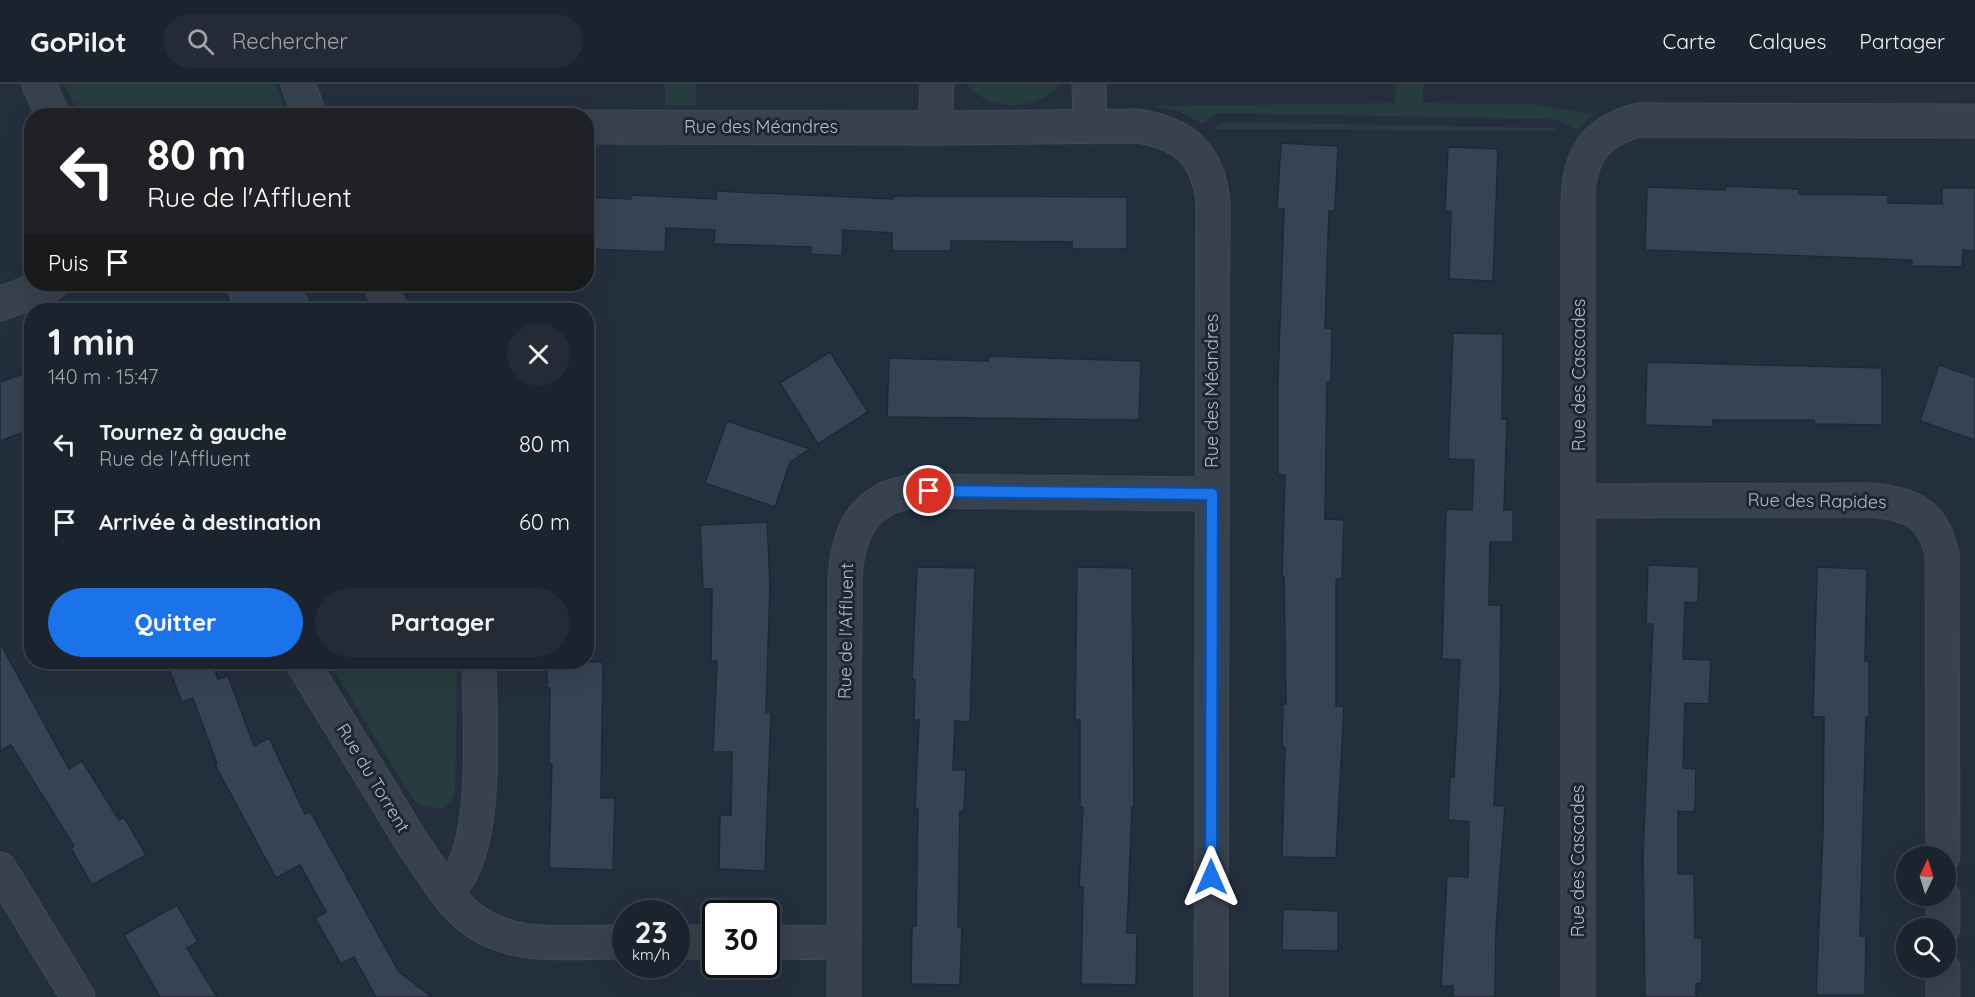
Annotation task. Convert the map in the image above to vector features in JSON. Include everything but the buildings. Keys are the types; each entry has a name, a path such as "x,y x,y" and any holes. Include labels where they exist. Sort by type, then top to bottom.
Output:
{"street":[{"path":"39,84 50,108"},
{"path":"298,84 307,108"},
{"path":"935,128 937,84"},
{"path":"1089,84 1090,127"},
{"name":"Rue des Cascades","path":"1578,997 1578,188 1586,157 1602,136 1617,126 1650,119 1975,121"},
{"name":"Rue des Méandres","path":"594,127 1137,126 1167,133 1189,147 1205,167 1213,202 1211,997"},
{"path":"0,304 33,291"},
{"name":"Rue de l'Affluent","path":"844,997 845,564 852,537 864,515 880,501 914,491 1212,494"},
{"name":"Rue des Rapides","path":"1578,501 1869,500 1898,503 1922,515 1933,526 1942,554 1943,846"},
{"name":"Rue du Torrent","path":"306,669 413,844 446,892 477,924 510,939 612,942"},
{"path":"446,892 454,886 466,863 476,819 479,783 479,669"},
{"path":"0,869 78,997"},
{"path":"780,942 844,943"},
{"path":"1943,978 1943,997"}],"green space":[{"path":"64,84 275,84 285,108 76,108"},
{"path":"665,84 696,84 696,105 665,105"},
{"path":"967,84 1059,84 1040,100 1013,105 987,100"},
{"path":"1396,84 1423,84 1423,103 1529,104 1592,114 1577,130 1558,120 1544,119 1217,113 1203,124 1179,111 1156,106 1395,103"},
{"path":"1226,122 1554,128 1556,131 1210,129"},
{"path":"333,669 457,669 455,792 451,801 444,808 422,807 413,799"}],"route":[{"path":"929,491 1212,494 1211,877"}]}
